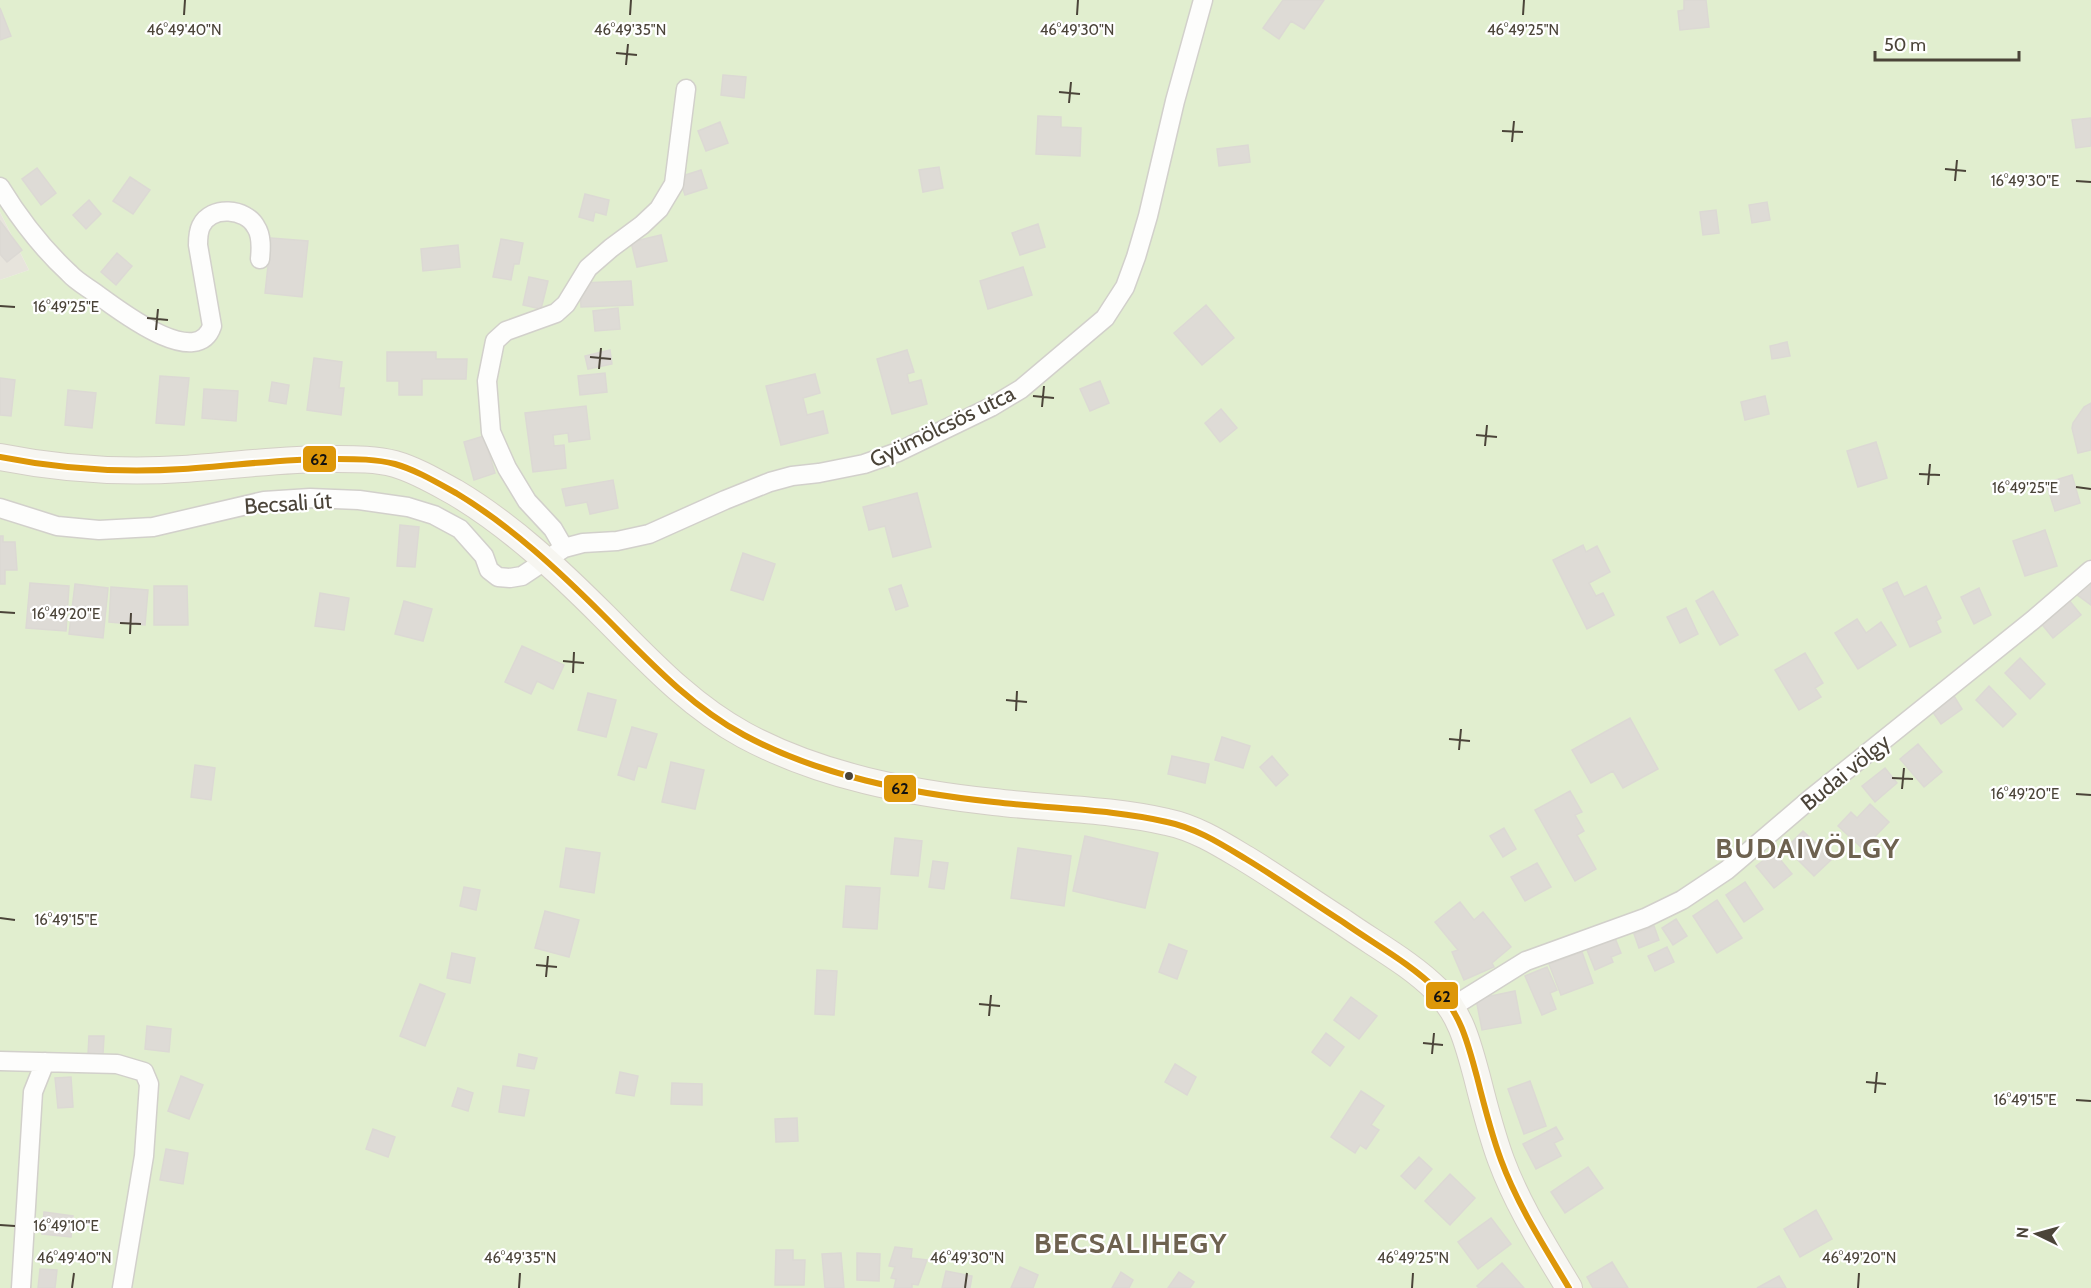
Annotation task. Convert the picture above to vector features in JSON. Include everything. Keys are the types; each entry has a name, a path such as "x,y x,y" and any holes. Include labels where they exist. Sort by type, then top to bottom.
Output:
{"main road":[{"name":"Becsali út","path":"0,457 68,468 138,471 292,459 362,459 395,464 430,478 466,499 504,526 555,554 579,590 668,681 712,717 745,736 825,769 911,790 991,802 1111,813 1175,824 1209,837 1275,877 1417,974 1440,993 1452,1007 1470,1049 1492,1133 1507,1176 1530,1224 1569,1288"}],"street":[{"name":"Gyümölcsös utca","path":"555,554 583,543 617,541 649,534 770,482 864,464 898,452 991,407 1021,389 1105,318 1125,287 1136,257 1203,0"},
{"path":"555,554 553,529 527,501 507,468 491,432 487,381 495,341 506,331 556,313 566,303 588,268 659,209 674,184 686,89"},
{"path":"0,187 21,221 69,274 121,312 156,333 173,339 198,341 206,337 212,326 198,245 198,235 205,220 219,213 228,212 248,217 258,229 261,244 260,259"},
{"name":"Becsali út","path":"0,508 57,526 99,530 153,527 264,501 310,498 359,500 408,507 460,529 484,556 489,570 498,577 522,576 555,554"},
{"name":"Budai völgy","path":"1452,1007 1526,961 1645,918 1682,900 1727,870 1809,800 2033,620 2091,570"},
{"path":"0,1060 117,1064 144,1072 149,1084 144,1156 122,1288"},
{"path":"21,1288 33,1092 45,1062"}],"shaded area":[{"path":"0,212 29,270 0,280"}],"green space":[{"path":"0,0 2091,0 2091,1288 0,1288 0,280 29,270 0,212"}],"building":[{"path":"1283,0 1324,0 1304,29 1291,21 1279,39 1263,28"},
{"path":"1684,0 1706,0 1709,27 1680,30 1678,11 1684,10"},
{"path":"0,8 11,36 0,40"},
{"path":"723,75 746,77 744,98 721,95"},
{"path":"1038,116 1061,117 1061,127 1081,128 1080,156 1036,154"},
{"path":"2091,118 2091,146 2076,148 2072,120"},
{"path":"720,122 728,143 706,151 698,131"},
{"path":"1248,145 1250,162 1219,166 1217,149"},
{"path":"939,167 943,188 923,192 919,170"},
{"path":"37,168 56,193 41,205 22,179"},
{"path":"701,170 707,188 685,195 679,177"},
{"path":"130,177 150,190 133,214 113,201"},
{"path":"585,194 609,200 606,215 595,212 593,221 579,217"},
{"path":"89,200 101,214 86,229 73,215"},
{"path":"1767,202 1770,220 1752,223 1749,205"},
{"path":"1716,210 1719,233 1703,235 1700,212"},
{"path":"0,221 22,250 7,262 0,254"},
{"path":"1038,224 1045,247 1020,255 1012,233"},
{"path":"661,235 667,261 637,267 631,242"},
{"path":"271,238 308,241 302,297 265,293"},
{"path":"501,239 523,243 519,264 514,264 511,280 493,277"},
{"path":"458,245 460,267 423,271 421,249"},
{"path":"117,253 132,266 116,285 101,272"},
{"path":"1023,267 1032,295 988,309 980,281"},
{"path":"529,277 548,281 541,309 523,305"},
{"path":"631,281 633,305 581,307 580,283"},
{"path":"1206,305 1234,338 1202,365 1174,333"},
{"path":"618,308 620,329 595,331 593,311"},
{"path":"1787,342 1790,356 1772,359 1770,346"},
{"path":"610,350 612,364 588,369 585,356"},
{"path":"907,350 914,372 907,374 909,383 921,380 927,404 892,414 877,359"},
{"path":"387,352 436,352 436,359 467,359 466,379 422,379 422,395 399,395 399,381 387,381"},
{"path":"314,358 342,362 339,388 344,388 341,415 307,410"},
{"path":"605,373 607,392 580,395 578,376"},
{"path":"815,374 820,393 803,398 807,415 823,411 828,433 781,445 766,386"},
{"path":"160,376 189,378 184,425 156,423"},
{"path":"0,378 15,380 11,416 0,415"},
{"path":"1100,381 1109,403 1090,411 1080,389"},
{"path":"272,382 289,385 286,404 269,401"},
{"path":"204,389 238,391 236,421 202,418"},
{"path":"68,390 96,393 92,428 65,425"},
{"path":"1765,396 1769,414 1745,420 1741,402"},
{"path":"2091,403 2091,450 2078,453 2072,428 2073,423 2084,407"},
{"path":"586,406 590,439 569,442 568,433 553,435 554,446 564,445 566,468 533,472 525,413"},
{"path":"1221,409 1237,428 1220,442 1205,423"},
{"path":"484,436 495,473 474,480 464,442"},
{"path":"1876,442 1887,478 1858,487 1847,451"},
{"path":"2072,475 2080,503 2055,511 2046,483"},
{"path":"613,480 618,508 590,514 587,502 566,506 562,489"},
{"path":"917,493 931,547 893,557 885,526 869,530 863,507"},
{"path":"400,525 419,527 415,567 397,566"},
{"path":"2045,530 2057,566 2025,576 2013,541"},
{"path":"0,536 3,536 3,542 15,542 17,570 5,570 5,584 0,584"},
{"path":"1583,545 1586,552 1597,546 1610,572 1589,583 1596,596 1603,593 1614,615 1587,629 1553,560"},
{"path":"743,553 775,564 763,600 731,590"},
{"path":"2086,580 2091,584 2091,605 2076,594"},
{"path":"1897,582 1904,597 1926,586 1941,618 1936,621 1941,632 1910,647 1883,589"},
{"path":"30,583 69,586 66,631 26,628"},
{"path":"75,584 108,588 103,638 69,634"},
{"path":"901,585 908,606 896,610 889,589"},
{"path":"154,586 187,586 188,625 154,625"},
{"path":"111,587 148,590 145,625 109,622"},
{"path":"1979,588 1991,615 1974,624 1961,597"},
{"path":"1713,591 1738,635 1720,645 1696,601"},
{"path":"320,593 349,598 344,630 315,626"},
{"path":"2068,599 2081,615 2053,638 2040,622"},
{"path":"404,601 432,609 423,641 395,634"},
{"path":"1686,608 1698,634 1680,643 1667,617"},
{"path":"1857,619 1866,633 1881,622 1896,645 1858,669 1835,633"},
{"path":"522,646 564,665 553,689 537,681 531,694 505,682"},
{"path":"1805,653 1823,683 1815,688 1821,697 1799,710 1775,670"},
{"path":"2020,658 2045,684 2030,699 2005,673"},
{"path":"1989,686 2016,714 2003,727 1976,700"},
{"path":"588,693 616,700 606,737 578,730"},
{"path":"1954,696 1962,709 1941,724 1932,711"},
{"path":"1630,718 1658,769 1623,788 1613,771 1591,783 1572,750"},
{"path":"632,727 657,734 646,768 638,766 634,780 618,775"},
{"path":"1222,737 1250,746 1243,768 1215,760"},
{"path":"1918,744 1942,772 1924,787 1900,759"},
{"path":"1172,756 1209,764 1205,783 1168,774"},
{"path":"1272,756 1288,775 1276,786 1260,767"},
{"path":"671,762 704,770 695,809 662,802"},
{"path":"195,765 215,768 211,800 191,797"},
{"path":"1885,768 1897,783 1875,802 1862,786"},
{"path":"1570,791 1582,812 1575,815 1584,831 1577,835 1596,869 1575,881 1535,810"},
{"path":"1870,804 1889,822 1863,849 1838,826 1851,812 1857,818"},
{"path":"1504,828 1516,849 1503,857 1490,836"},
{"path":"1803,831 1832,859 1814,876 1786,848"},
{"path":"1085,836 1158,853 1145,908 1073,891"},
{"path":"895,838 922,841 918,876 891,874"},
{"path":"566,848 600,853 594,893 560,887"},
{"path":"1018,848 1071,856 1064,906 1011,898"},
{"path":"1774,852 1792,874 1774,888 1756,866"},
{"path":"933,861 948,863 944,889 929,887"},
{"path":"1537,863 1551,887 1525,901 1511,877"},
{"path":"1745,882 1763,909 1744,922 1726,895"},
{"path":"846,886 880,888 877,929 843,927"},
{"path":"464,887 480,890 476,910 460,906"},
{"path":"1717,900 1742,938 1717,953 1693,916"},
{"path":"1460,902 1474,920 1483,912 1511,947 1492,963 1494,967 1464,980 1452,952 1458,950 1435,922"},
{"path":"545,911 579,920 569,957 535,948"},
{"path":"1676,919 1687,936 1673,945 1662,928"},
{"path":"1654,926 1659,940 1639,948 1634,934"},
{"path":"1615,938 1621,953 1611,957 1613,962 1595,970 1587,950"},
{"path":"1169,944 1187,951 1177,979 1159,972"},
{"path":"1667,947 1674,962 1655,971 1648,956"},
{"path":"1582,952 1593,983 1561,995 1549,964"},
{"path":"452,953 475,958 470,983 447,978"},
{"path":"1547,967 1557,990 1550,993 1556,1009 1542,1015 1525,976"},
{"path":"817,970 837,971 834,1015 815,1014"},
{"path":"420,984 445,994 425,1046 400,1036"},
{"path":"1515,991 1521,1023 1482,1030 1476,999"},
{"path":"1351,997 1377,1016 1359,1039 1334,1020"},
{"path":"147,1026 171,1029 169,1052 145,1049"},
{"path":"1326,1033 1344,1047 1330,1066 1312,1052"},
{"path":"89,1036 104,1036 103,1054 88,1054"},
{"path":"519,1054 537,1058 534,1069 517,1066"},
{"path":"1175,1064 1196,1077 1187,1095 1165,1082"},
{"path":"620,1072 638,1076 634,1096 616,1093"},
{"path":"181,1076 203,1085 189,1119 168,1111"},
{"path":"71,1077 73,1107 58,1108 55,1078"},
{"path":"1530,1081 1546,1126 1524,1134 1508,1089"},
{"path":"672,1083 702,1084 702,1105 671,1104"},
{"path":"503,1086 529,1090 524,1116 499,1112"},
{"path":"458,1088 473,1093 468,1111 452,1106"},
{"path":"1361,1091 1384,1106 1371,1125 1379,1130 1366,1149 1360,1145 1355,1153 1331,1137"},
{"path":"797,1118 798,1141 776,1142 775,1119"},
{"path":"1556,1127 1563,1139 1554,1143 1561,1156 1536,1169 1523,1144"},
{"path":"373,1129 395,1137 388,1157 366,1149"},
{"path":"166,1149 188,1153 183,1184 160,1180"},
{"path":"1419,1157 1432,1169 1415,1189 1401,1176"},
{"path":"1588,1167 1603,1188 1565,1213 1551,1192"},
{"path":"1450,1174 1475,1198 1450,1225 1425,1201"},
{"path":"1816,1210 1832,1239 1800,1257 1784,1229"},
{"path":"44,1212 73,1216 71,1237 42,1234"},
{"path":"1491,1218 1511,1244 1478,1269 1458,1242"},
{"path":"895,1247 912,1249 911,1258 927,1260 918,1285 912,1284 912,1288 894,1288 896,1279 891,1278 895,1267 889,1266"},
{"path":"776,1250 793,1250 793,1260 805,1260 804,1285 775,1285"},
{"path":"841,1253 844,1288 825,1288 822,1254"},
{"path":"857,1253 880,1254 879,1281 857,1280"},
{"path":"1612,1262 1628,1288 1593,1288 1587,1277"},
{"path":"1502,1263 1524,1288 1479,1288 1477,1286"},
{"path":"1020,1267 1038,1275 1033,1288 1011,1288"},
{"path":"40,1269 57,1270 55,1288 38,1288"},
{"path":"946,1271 972,1276 970,1288 942,1288"},
{"path":"1121,1272 1133,1280 1129,1288 1112,1288"},
{"path":"1179,1272 1194,1282 1190,1288 1168,1288"},
{"path":"1779,1276 1786,1288 1757,1288"}],"transit line":[{"name":"62","path":"0,457 68,467 114,470 183,469 318,459 366,460 395,464 456,493 496,520 552,566 687,696 724,723 773,749 834,772 898,788 962,798 1146,818 1188,828 1208,837 1237,853 1392,954 1426,980 1445,999 1458,1019 1467,1041 1497,1150 1515,1194 1569,1288"}],"district":[{"name":"BUDAIVÖLGY","path":"1808,848"},
{"name":"BECSALIHEGY","path":"1131,1243"}]}
